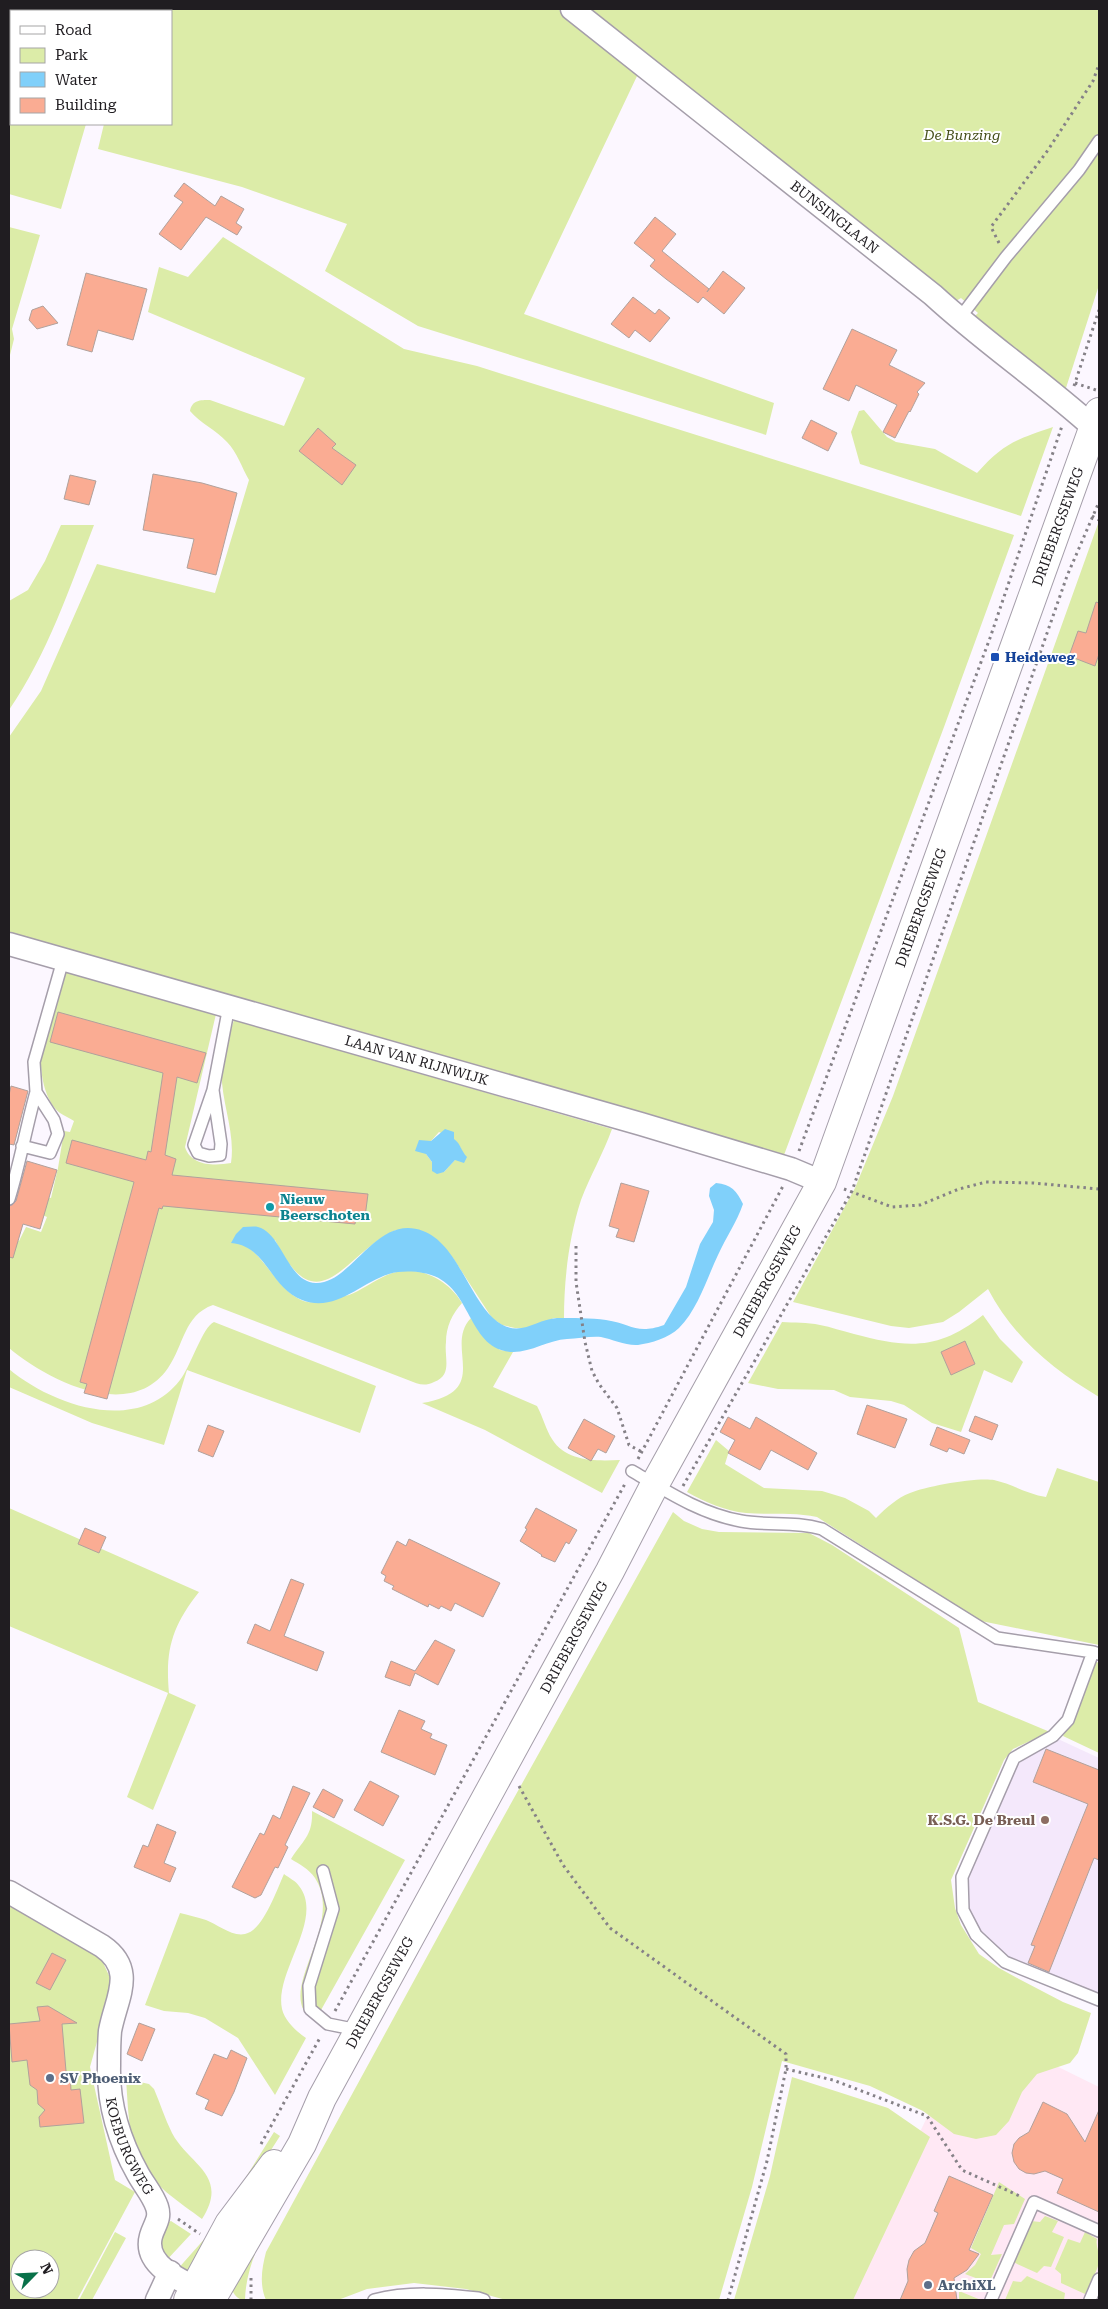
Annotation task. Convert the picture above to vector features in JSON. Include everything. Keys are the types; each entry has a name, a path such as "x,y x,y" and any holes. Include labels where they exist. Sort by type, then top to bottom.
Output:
{"main road":[{"name":"DRIEBERGSEWEG","path":"206,2297 229,2224 322,2098 610,1571 643,1477 822,1182 1097,420"}],"street":[{"name":"BUNSINGLAAN","path":"572,9 1068,405 1097,420"},
{"name":"LAAN VAN RIJNWIJK","path":"9,944 641,1124 792,1169 822,1182"},
{"name":"KOEBURGWEG","path":"9,1892 102,1946 113,1954 118,1962 123,1974 123,1983 110,2034 109,2098 126,2150 156,2204 160,2215"},
{"path":"160,2215 151,2236 151,2251 158,2264 206,2297"},
{"path":"158,2300 170,2272"}],"lane":[{"path":"959,318 1006,257 1079,170 1099,141"},
{"path":"9,1199 21,1160 22,1146 36,1092 34,1062 63,960"},
{"path":"213,1090 221,1144 220,1155 210,1156 198,1153 194,1145 213,1090 229,1006"},
{"path":"22,1146 50,1153 58,1134 54,1120 36,1092"},
{"path":"643,1477 714,1515 742,1522 803,1524 822,1529 997,1638 1096,1653 1068,1720 1053,1736 1014,1758 962,1878 963,1910 976,1935 1005,1962 1099,2000"},
{"path":"323,1871 333,1908 310,1986 310,2008 328,2024 360,2030"},
{"path":"991,2300 1034,2202 1099,2231"},
{"path":"1090,2300 1099,2279"},
{"path":"374,2300 396,2295 429,2292 484,2300"}],"path":[{"path":"1006,257 991,227 1048,150 1093,81 1099,64"},
{"path":"1099,310 1076,383 1099,390"},
{"name":"DRIEBERGSEWEG","path":"643,1477 642,1452 792,1169 821,1097 990,638 1056,442"},
{"path":"1092,516 1099,520"},
{"path":"852,1191 892,1207 920,1205 958,1189 986,1182 1033,1183 1099,1189"},
{"path":"576,1246 576,1282 585,1342 592,1371 617,1408 629,1445 642,1452"},
{"path":"260,2146 328,2024 643,1477"},
{"path":"519,1786 563,1865 610,1928 786,2054 786,2069 767,2161 728,2300"},
{"path":"786,2069 833,2080 927,2116 962,2170 1034,2202"},
{"path":"160,2215 174,2216 202,2236 196,2243"}],"shaded area":[{"name":"K.S.G. De Breul","path":"1058,1739 1099,1758 1099,1995 1010,1960 981,1933 967,1908 966,1872 1015,1767 1027,1757"},
{"path":"1036,2056 1099,2087 1099,2300 839,2300 931,2109"}],"green space":[{"path":"9,9 119,9 10,10 10,125 86,125 61,209 9,194"},
{"path":"558,9 638,74 524,314 774,403 766,435 418,326 325,271 347,224 242,187 98,149 104,125 172,125 172,10 134,10"},
{"name":"De Bunzing","path":"589,9 1099,9 1099,285 1065,391 974,317 978,313 961,298 956,301"},
{"path":"9,227 40,235 12,329 14,339 9,359"},
{"path":"223,237 404,349 477,366 1014,535 784,1155 9,933 9,737 41,691 97,564 215,593 249,480 231,446 194,415 190,411 191,407 197,401 210,400 284,426 305,378 148,312 159,267 188,277"},
{"path":"864,410 887,437 896,442 935,449 977,473 995,455 1019,439 1053,427 1021,516 860,464 851,432 859,411"},
{"path":"1099,521 1099,1397 1065,1375 1036,1351 1010,1323 988,1289 943,1322 909,1328 891,1326 793,1302 855,1188 893,1096"},
{"path":"61,525 94,525 67,596 46,644 23,689 9,710 9,601 28,590 45,561"},
{"path":"65,971 216,1014 185,1147 192,1158 211,1164 231,1163 230,1126 223,1090 222,1066 234,1020 612,1129 581,1200 573,1229 568,1258 564,1318 554,1318 530,1328 515,1328 502,1325 492,1318 453,1258 396,1230 378,1241 332,1277 319,1282 305,1279 291,1266 275,1240 243,1244 258,1257 292,1295 304,1301 317,1302 349,1295 382,1277 398,1272 420,1272 439,1280 456,1294 462,1303 448,1326 446,1370 444,1375 430,1384 418,1384 213,1305 203,1310 190,1323 168,1368 152,1384 132,1393 111,1394 89,1391 66,1383 25,1360 9,1348 9,1239 19,1241 26,1227 41,1232 47,1217 31,1210 35,1195 51,1198 64,1131 70,1132 74,1121 60,1113 50,1101 42,1077 41,1054","holes":["439,1132 456,1142 462,1152 444,1172 426,1154 431,1141"]},
{"path":"983,1315 1000,1339 1023,1362 1012,1383 984,1370 961,1432 932,1423 904,1405 891,1401 850,1397 834,1390 778,1389 748,1383 782,1322 815,1324 873,1339 906,1344 936,1341 967,1327"},
{"path":"471,1318 478,1329 500,1350 513,1352 493,1387 537,1406 552,1439 565,1452 573,1456 592,1460 620,1460 602,1493 485,1430 422,1403 444,1397 456,1389 462,1378 464,1329"},
{"path":"214,1322 376,1386 360,1433 187,1370 164,1445 92,1423 9,1387 9,1369 48,1394 71,1403 95,1409 119,1410 142,1407 162,1397 180,1380 205,1331"},
{"path":"716,1440 729,1451 725,1464 764,1488 822,1491 845,1498 869,1511 876,1518 905,1495 918,1490 952,1483 986,1479 994,1480 1046,1497 1057,1468 1099,1482 1099,1645 981,1621 817,1517 738,1512 694,1496 687,1492"},
{"path":"9,1508 199,1592 182,1616 172,1639 168,1664 169,1693 196,1705 153,1810 127,1797 168,1693 9,1626"},
{"path":"673,1512 684,1521 702,1529 719,1532 809,1533 832,1545 959,1628 978,1702 1050,1732 1013,1749 1004,1760 951,1880 955,1908 961,1925 979,1954 1019,1979 1063,2002 1091,2013 1078,2053 1070,2063 1037,2074 1022,2092 1009,2121 996,2135 976,2139 954,2134 923,2111 870,2086 782,2061 752,2187 719,2300 506,2300 466,2289 414,2283 367,2289 338,2300 266,2300 262,2282 262,2270 266,2252 489,1843"},
{"path":"1094,1661 1099,1663 1099,1753 1063,1736 1075,1711"},
{"path":"312,1811 405,1860 316,2019 304,2011 300,1998 302,1983 323,1913 322,1895 313,1875 291,1859 309,1832"},
{"path":"284,1874 299,1886 305,1899 306,1914 303,1930 285,1979 282,2009 291,2025 306,2038 275,2095 238,2038 205,2018 188,2013 164,2011 145,2005 180,1913 206,1920 235,1934 245,1934 252,1931 263,1918"},
{"path":"9,1900 99,1954 113,1984 90,2067 115,2180 135,2192 77,2300 9,2300"},
{"path":"792,2077 888,2108 930,2137 853,2300 734,2300 770,2176"},
{"path":"126,2079 149,2084 154,2089 172,2133 179,2144 204,2172 209,2181 212,2192 202,2219 158,2185 139,2159 131,2130"},
{"path":"274,2132 280,2136 196,2267 186,2273 176,2271 215,2227"},
{"path":"311,2151 269,2223 279,2204"},
{"path":"999,2182 1025,2199 1014,2224 1004,2225 991,2255 1002,2254 989,2283 965,2274 975,2265 981,2254 971,2248"},
{"path":"1045,2216 1058,2221 1052,2232 1064,2237 1051,2267 1044,2266 1037,2273 1013,2262 1031,2221 1040,2222"},
{"path":"171,2221 191,2234 164,2263 157,2240 165,2224"},
{"path":"269,2223 252,2261 245,2300 240,2299 231,2288"},
{"path":"115,2232 126,2238 92,2300 79,2300"},
{"path":"1085,2232 1097,2239 1099,2263 1085,2294 1061,2283 1061,2274 1055,2269 1068,2239 1080,2243"},
{"path":"1027,2276 1065,2293 1064,2300 1005,2300 1013,2281 1021,2282"},
{"path":"959,2291 981,2300 959,2300"}],"water":[{"path":"445,1129 454,1132 454,1139 467,1157 464,1163 455,1160 444,1172 437,1174 432,1171 432,1162 426,1154 415,1151 419,1140 431,1141"},
{"path":"716,1183 733,1189 743,1204 702,1293 692,1312 675,1332 660,1340 638,1345 593,1337 559,1340 518,1352 501,1350 489,1344 473,1322 459,1297 450,1286 438,1278 415,1272 393,1273 378,1278 336,1300 314,1303 302,1300 291,1294 253,1251 231,1243 243,1227 258,1227 266,1231 273,1238 298,1275 306,1281 316,1283 329,1280 341,1273 378,1240 392,1232 406,1228 423,1231 434,1237 444,1247 484,1308 502,1325 518,1328 549,1319 582,1318 606,1320 634,1328 647,1329 664,1325 686,1287 700,1244 713,1222 714,1210 709,1196 710,1188"}],"building":[{"path":"184,183 215,206 221,196 244,209 236,223 242,227 237,235 206,217 181,250 159,234 183,202 174,196"},
{"path":"655,217 676,234 662,251 709,289 707,292 723,271 745,288 724,314 703,297 698,303 650,266 655,260 634,243"},
{"path":"86,273 147,289 133,340 98,330 92,352 67,345"},
{"path":"633,297 655,314 659,309 670,318 650,342 635,330 629,338 611,324"},
{"path":"43,306 58,323 37,329 29,320 32,310"},
{"path":"852,329 897,350 889,365 925,383 917,392 919,394 895,438 883,432 897,405 856,385 849,401 823,389"},
{"path":"811,420 837,433 828,451 802,438"},
{"path":"318,428 336,444 332,448 356,465 342,485 299,451"},
{"path":"153,474 202,483 237,493 216,575 187,568 194,539 143,530"},
{"path":"70,475 96,481 89,505 64,499"},
{"path":"1096,602 1099,603 1099,654 1095,666 1069,656 1078,631 1086,633"},
{"name":"Nieuw Beerschoten","path":"58,1012 206,1053 197,1083 177,1077 165,1155 176,1159 172,1175 368,1194 365,1217 356,1216 355,1224 163,1206 162,1209 159,1208 107,1399 84,1393 87,1384 80,1382 134,1182 66,1163 72,1140 146,1160 148,1151 151,1152 163,1073 50,1042"},
{"path":"11,1086 28,1091 14,1145 9,1144 9,1095"},
{"path":"27,1161 57,1170 40,1229 23,1224 13,1258 9,1257 9,1206 16,1201"},
{"path":"621,1183 649,1191 634,1242 616,1237 619,1229 609,1226"},
{"path":"965,1341 975,1364 951,1375 941,1352"},
{"path":"867,1405 907,1419 895,1448 857,1434"},
{"path":"975,1416 998,1425 992,1440 969,1431"},
{"path":"728,1417 750,1429 756,1417 817,1453 808,1470 771,1450 760,1470 728,1453 735,1440 720,1432"},
{"path":"584,1419 615,1436 606,1453 598,1449 591,1461 568,1448"},
{"path":"208,1425 224,1431 213,1457 198,1451"},
{"path":"937,1427 970,1440 964,1454 949,1448 947,1452 930,1445"},
{"path":"536,1508 577,1530 569,1544 566,1542 555,1562 541,1556 520,1541"},
{"path":"85,1528 106,1537 99,1553 78,1544"},
{"path":"409,1539 500,1583 483,1617 455,1603 451,1611 441,1606 439,1609 429,1604 428,1607 392,1589 394,1586 384,1581 386,1576 381,1573 397,1541 406,1546"},
{"path":"291,1579 304,1584 284,1636 324,1652 317,1671 247,1643 255,1624 270,1631"},
{"path":"435,1640 455,1650 438,1685 415,1673 410,1686 385,1677 391,1661 415,1671"},
{"path":"399,1710 425,1721 421,1729 432,1734 430,1738 447,1745 435,1775 381,1752"},
{"path":"1046,1749 1099,1770 1099,1860 1094,1858 1049,1972 1028,1963 1035,1946 1031,1945 1088,1804 1033,1782"},
{"path":"370,1781 399,1796 383,1826 354,1810"},
{"path":"293,1786 310,1793 285,1845 288,1847 278,1868 275,1867 261,1895 255,1898 232,1887 260,1833 264,1835 273,1815 280,1819"},
{"path":"323,1789 343,1800 334,1818 313,1807"},
{"path":"157,1824 176,1832 164,1863 176,1868 170,1882 134,1867 143,1845 148,1847"},
{"path":"52,1953 66,1960 50,1990 36,1983"},
{"path":"48,2006 77,2023 62,2024 66,2071 70,2074 71,2090 80,2089 84,2123 40,2127 39,2117 45,2110 38,2104 37,2090 30,2085 27,2060 12,2062 9,2024 40,2021 37,2007"},
{"path":"139,2023 155,2029 142,2061 127,2054"},
{"path":"231,2050 247,2058 234,2092 222,2116 205,2109 209,2100 196,2094 214,2054 227,2059"},
{"path":"1043,2102 1067,2114 1085,2142 1099,2110 1099,2212 1057,2193 1063,2179 1045,2171 1034,2174 1026,2173 1019,2169 1014,2162 1012,2153 1014,2144 1019,2138 1029,2132"},
{"path":"949,2176 993,2195 969,2250 979,2254 967,2270 954,2278 957,2300 900,2300 908,2281 907,2269 909,2260 914,2251 925,2243 938,2213 934,2211"}],"place":[{"name":"Heideweg","path":"995,657"},
{"name":"Nieuw Beerschoten","path":"270,1207"},
{"name":"K.S.G. De Breul","path":"1045,1820"},
{"name":"SV Phoenix","path":"50,2078"},
{"name":"ArchiXL","path":"928,2285"}]}
